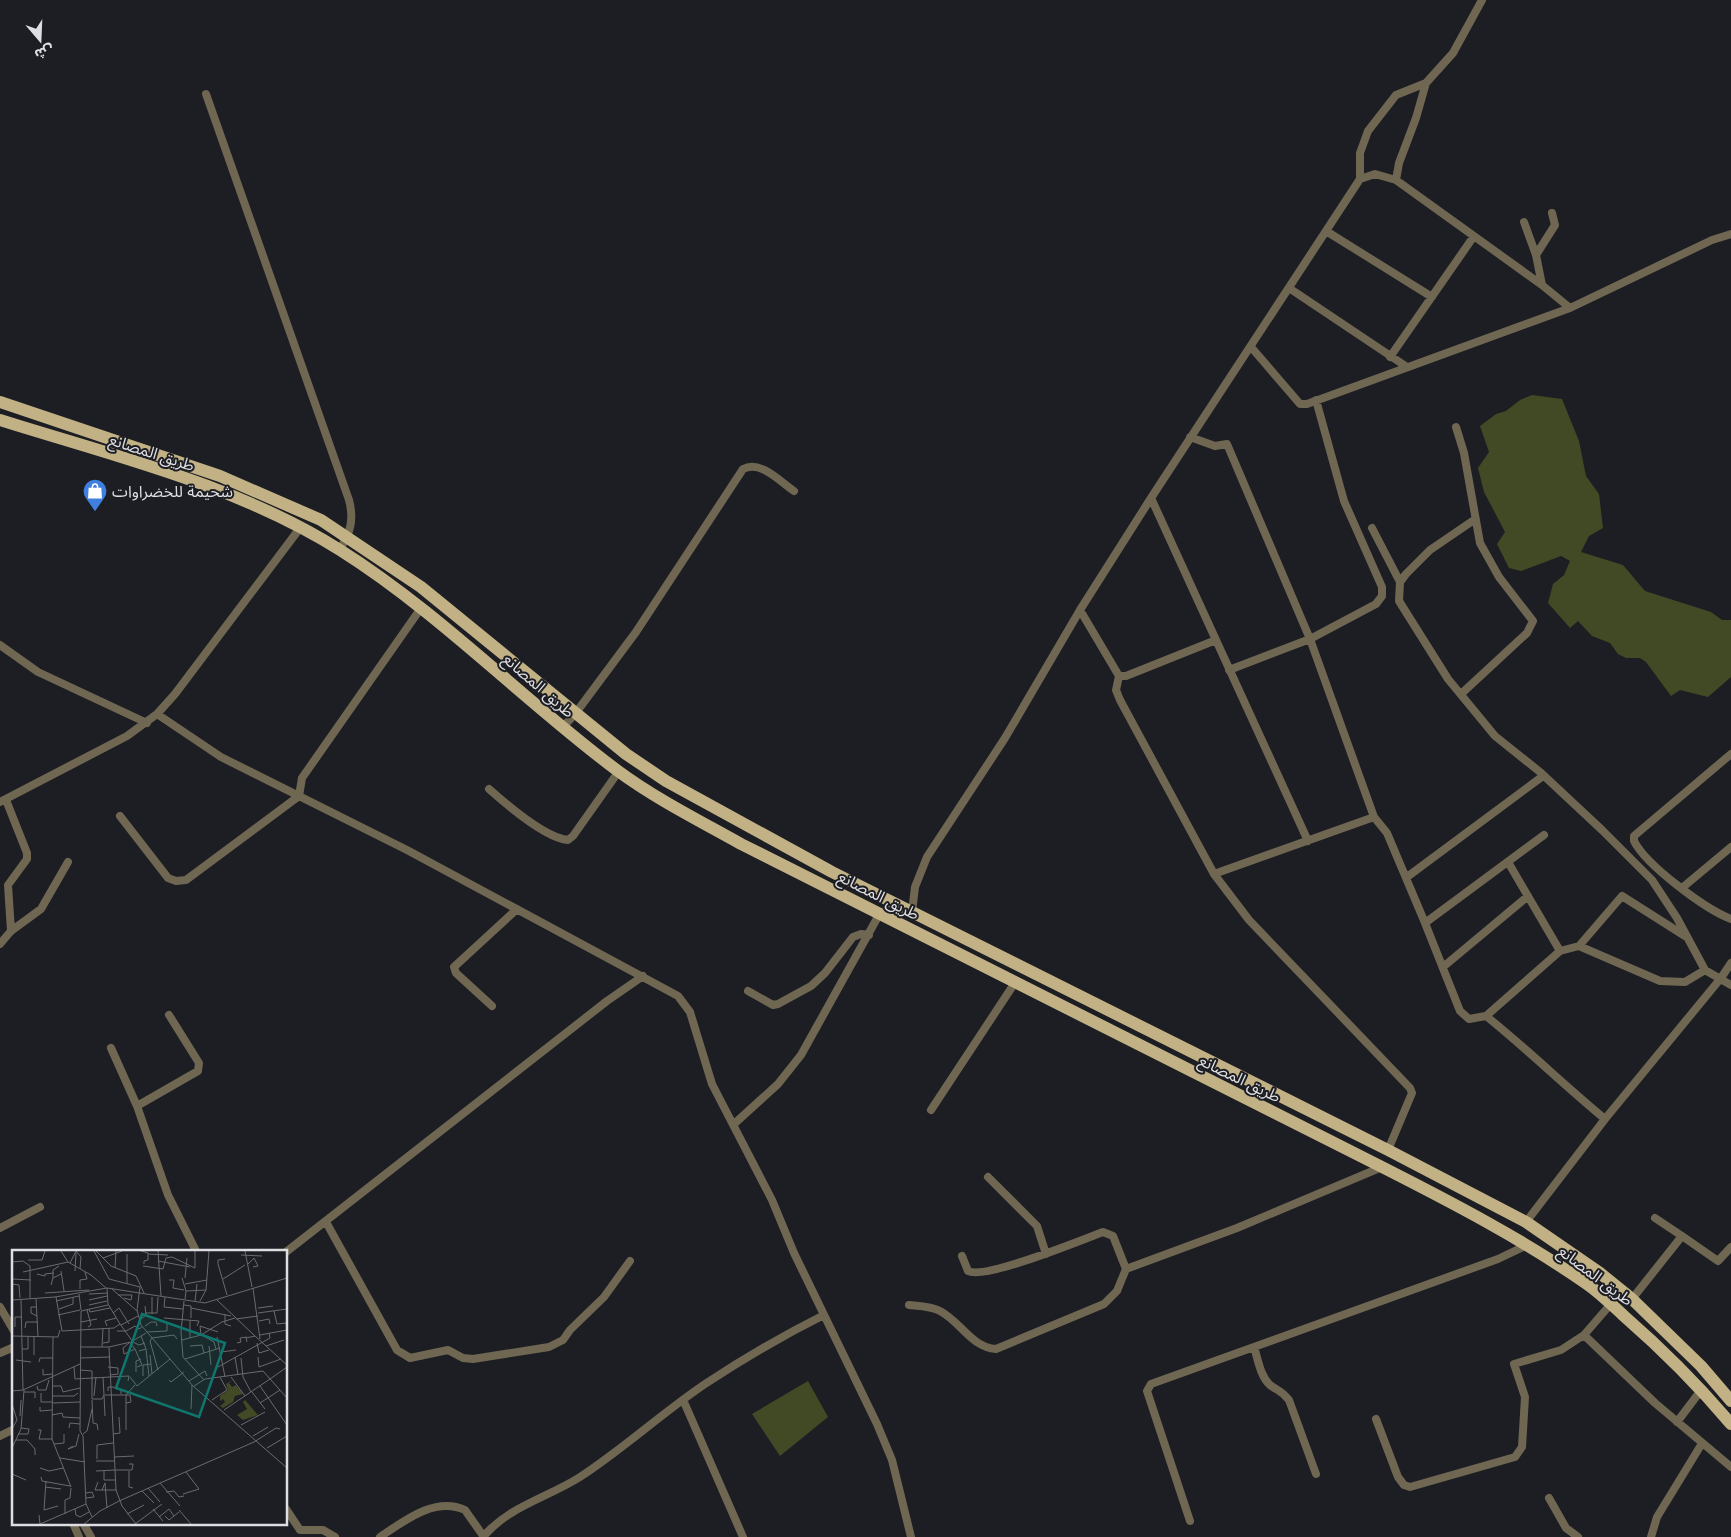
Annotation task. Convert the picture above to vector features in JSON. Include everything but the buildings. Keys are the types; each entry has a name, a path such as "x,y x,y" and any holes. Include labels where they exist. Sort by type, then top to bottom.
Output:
{"main road":[{"name":"طريق المصانع","path":"0,402 220,476 321,520 348,537 450,610 575,714 626,754 666,781 749,828 912,912 1388,1150 1526,1222 1600,1273 1627,1295 1701,1366 1731,1401"},
{"name":"طريق المصانع","path":"0,420 174,476 255,506 340,550 421,608 563,727 619,771 657,797 741,844 880,913 1014,984 1382,1167 1474,1214 1527,1245 1588,1285 1657,1344 1702,1389 1731,1424"}],"street":[{"path":"1396,180 1399,162 1416,118 1426,83 1453,53 1482,0"},
{"path":"912,912 915,887 927,857 1005,738 1080,610 1151,498 1360,179 1360,153 1368,132 1396,95 1426,83"},
{"path":"206,94 349,500 352,517 348,537 340,550"},
{"path":"1360,179 1375,174 1396,180 1542,285 1570,308"},
{"path":"1536,254 1555,224 1552,213"},
{"path":"1524,222 1536,254 1542,285"},
{"path":"1326,231 1432,297"},
{"path":"1251,347 1300,404 1316,400 1570,308 1712,240 1731,234"},
{"path":"1390,357 1474,236"},
{"path":"1289,288 1407,367"},
{"path":"1229,670 1310,639 1376,604 1382,596 1382,587 1344,501 1316,400"},
{"path":"1456,427 1464,453 1474,520 1481,548 1499,577 1533,621 1527,633 1461,694"},
{"path":"1190,437 1215,446 1227,444 1310,639 1374,817 1386,833 1407,877 1460,1011 1471,1020 1486,1016 1560,951 1579,946 1622,896 1687,938"},
{"path":"563,727 575,714 636,632 743,469 751,465 758,466 794,491"},
{"path":"1151,498 1308,841"},
{"path":"1400,582 1430,550 1474,520"},
{"path":"11,930 8,885 27,859 27,853 3,801 128,736 157,714 175,694 300,528"},
{"path":"1372,528 1400,582 1398,601 1448,679 1495,736 1543,776 1602,830 1652,880 1665,898 1705,970 1731,985"},
{"path":"120,816 168,878 176,881 186,880 299,796 302,778 421,608"},
{"path":"1080,610 1119,676 1116,690 1120,700 1214,874 1249,920 1408,1085 1412,1093 1388,1150"},
{"path":"1119,676 1126,676 1216,640"},
{"path":"0,645 38,672 147,723"},
{"path":"157,714 222,757 517,909 678,996 690,1012 707,1071 772,1200 794,1253 848,1362 892,1460 911,1537"},
{"path":"1731,754 1634,836 1635,844 1665,874 1711,911 1731,919"},
{"path":"490,789 537,826 561,840 568,840 573,836 619,771"},
{"path":"1407,877 1543,776"},
{"path":"1214,874 1374,817"},
{"path":"1425,923 1544,835"},
{"path":"1682,888 1731,847"},
{"path":"0,944 11,930 41,909 68,862"},
{"path":"1508,862 1560,951"},
{"path":"1443,966 1528,896"},
{"path":"492,1006 456,973 454,967 517,909"},
{"path":"734,1124 778,1084 801,1055 880,913"},
{"path":"748,991 773,1005 778,1004 811,986 825,973 852,937 861,934 869,935"},
{"path":"1579,946 1660,981 1685,982 1705,970"},
{"path":"1526,1222 1605,1119 1721,978 1731,963"},
{"path":"288,1250 599,1008 643,976"},
{"path":"931,1110 1014,984"},
{"path":"137,1106 198,1071 199,1062 169,1015"},
{"path":"1486,1016 1524,1046 1552,1075 1605,1119"},
{"path":"110,1048 137,1106 168,1195 196,1250"},
{"path":"909,1305 924,1306 940,1311 979,1345 996,1349 1104,1304 1116,1291 1126,1269 1237,1228 1382,1167"},
{"path":"988,1177 1036,1226 1046,1254"},
{"path":"0,1228 40,1207"},
{"path":"1655,1218 1718,1261 1731,1247"},
{"path":"326,1222 397,1350 410,1358 448,1350 463,1358 473,1359 549,1348 563,1340 570,1330 604,1297 630,1261"},
{"path":"962,1256 968,1271 974,1274 1046,1254 1103,1232 1109,1233 1126,1269"},
{"path":"1376,1419 1398,1477 1404,1485 1410,1487 1515,1457 1522,1447 1525,1398 1514,1364 1561,1350 1584,1335 1610,1304 1627,1295 1682,1236"},
{"path":"1190,1521 1148,1391 1149,1386 1498,1260 1527,1245"},
{"path":"0,1307 12,1328"},
{"path":"380,1537 427,1509 441,1505 465,1510 486,1536 528,1502 577,1479 614,1454 706,1384 824,1315"},
{"path":"1584,1335 1701,1444 1731,1467"},
{"path":"0,1353 12,1347"},
{"path":"1254,1347 1264,1377 1271,1386 1281,1390 1289,1400 1316,1474"},
{"path":"1677,1422 1702,1389"},
{"path":"684,1402 743,1537"},
{"path":"0,1436 12,1429"},
{"path":"1651,1537 1657,1517 1701,1444"},
{"path":"1549,1498 1566,1528 1578,1537"},
{"path":"288,1512 300,1530 324,1530 336,1537"},
{"path":"73,1524 79,1537"},
{"path":"84,1524 91,1537"}],"green space":[{"path":"1532,395 1562,399 1579,441 1586,476 1599,494 1603,528 1589,536 1581,552 1623,565 1645,591 1711,612 1722,620 1731,620 1731,677 1708,697 1680,690 1671,696 1646,662 1640,658 1626,658 1618,654 1610,643 1592,636 1578,621 1570,628 1548,603 1553,584 1564,575 1570,561 1561,556 1521,571 1509,568 1497,544 1505,532 1484,492 1478,468 1489,452 1480,426 1496,414 1506,411 1520,400"},
{"path":"808,1381 828,1417 780,1456 752,1414"}],"place":[{"name":"شحيمة للخضراوات","path":"95,512"}]}
